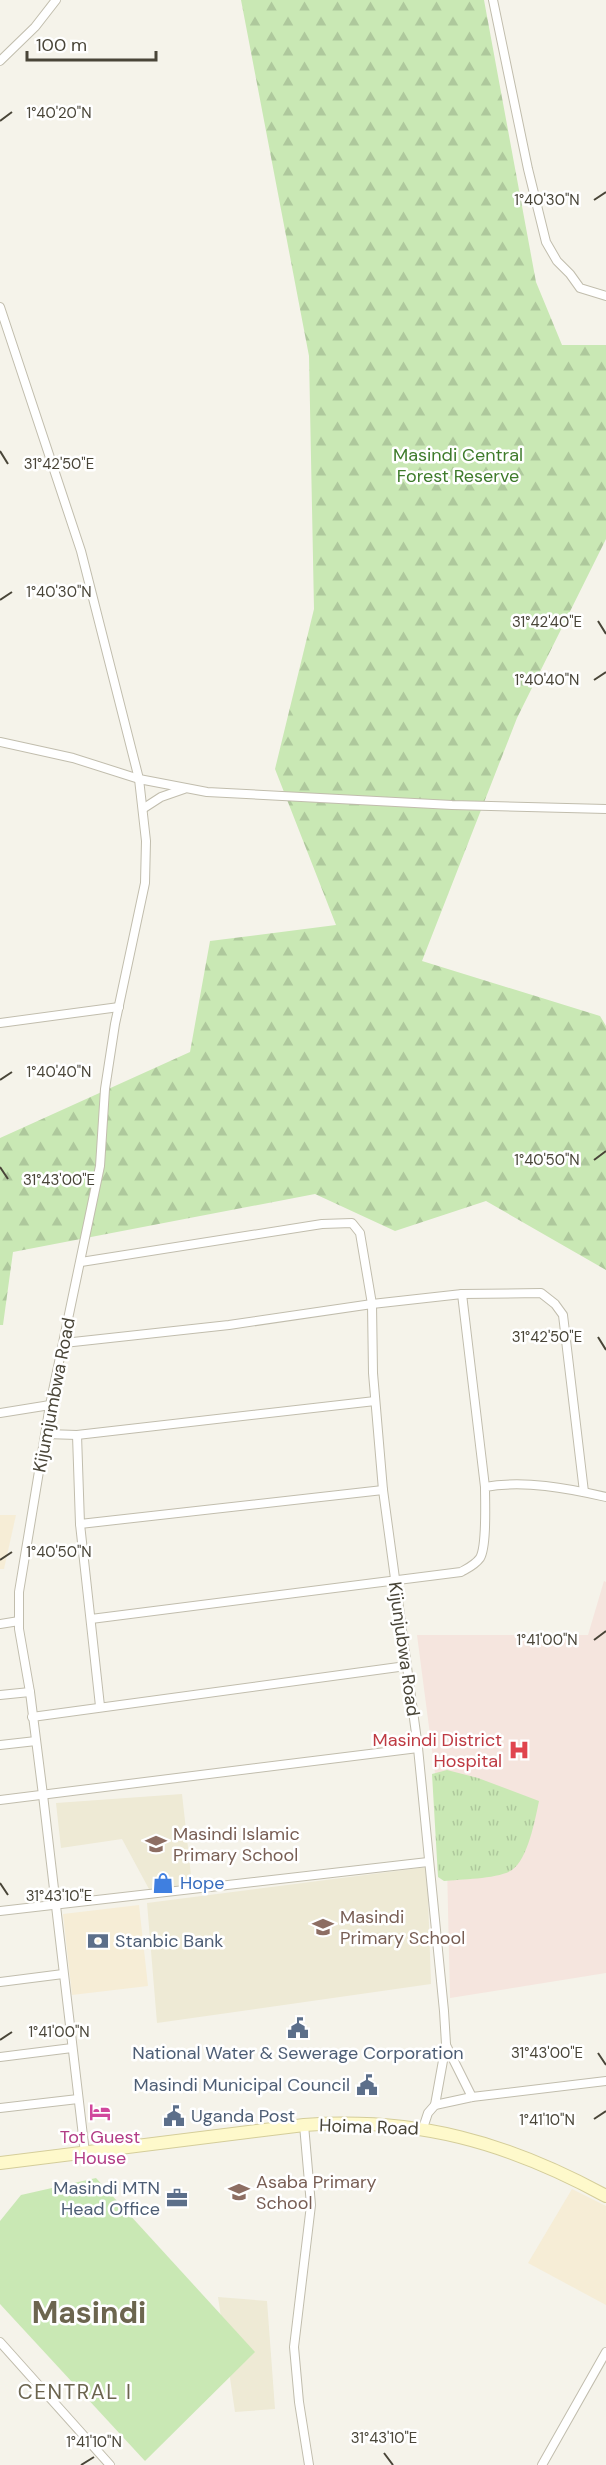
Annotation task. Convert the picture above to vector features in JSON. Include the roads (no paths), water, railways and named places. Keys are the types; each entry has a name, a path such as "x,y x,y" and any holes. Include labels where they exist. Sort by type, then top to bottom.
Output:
{"main road":[{"name":"Hoima Road","path":"0,2163 304,2125 376,2124 423,2128 506,2151 554,2170 606,2196"}],"street":[{"path":"0,61 35,27 56,0"},
{"path":"493,0 528,169 546,242 557,261 580,288 606,296"},
{"name":"Kijumjumbwa Road","path":"0,307 74,530 139,779 144,808 147,864 105,1089 100,1166 50,1405 18,1592 19,1622 30,1692 86,2154"},
{"path":"0,742 73,758 139,779 185,788 276,797 606,809"},
{"path":"144,808 185,788"},
{"path":"0,1023 119,1006"},
{"name":"Kijunjubwa Road","path":"81,1262 322,1224 351,1223 358,1228 372,1304 375,1401 383,1490 418,1748 446,2044 435,2105 428,2113 423,2128"},
{"path":"64,1343 229,1325 372,1304 462,1294 541,1293 555,1304 563,1315 584,1492"},
{"path":"92,1619 461,1572 472,1566 481,1556 485,1519 485,1487 462,1294"},
{"path":"46,1434 77,1435 375,1401"},
{"path":"0,1413 50,1405"},
{"path":"77,1435 80,1524 100,1706"},
{"path":"485,1487 515,1483 606,1497"},
{"path":"80,1524 383,1490"},
{"path":"0,1624 19,1622"},
{"path":"32,1717 406,1666"},
{"path":"0,1695 30,1692"},
{"path":"0,1745 36,1741"},
{"path":"0,1800 418,1748"},
{"path":"0,1911 428,1862"},
{"path":"0,1982 63,1974"},
{"path":"446,2044 472,2097"},
{"path":"0,2057 72,2048"},
{"path":"435,2105 472,2097 606,2081"},
{"path":"0,2108 78,2099"},
{"path":"304,2125 311,2205 294,2347 299,2402 309,2465"},
{"path":"0,2342 110,2465"},
{"path":"542,2465 606,2352"}],"place":[{"name":"Masindi District Hospital","path":"519,1750"},
{"name":"Masindi Islamic Primary School","path":"156,1844"},
{"name":"Hope","path":"163,1883"},
{"name":"Masindi Primary School","path":"323,1927"},
{"name":"Stanbic Bank","path":"98,1941"},
{"name":"National Water & Sewerage Corporation","path":"298,2028"},
{"name":"Masindi Municipal Council","path":"367,2085"},
{"name":"Tot Guest House","path":"100,2112"},
{"name":"Uganda Post","path":"174,2116"},
{"name":"Asaba Primary School","path":"239,2192"},
{"name":"Masindi MTN Head Office","path":"177,2198"}],"district":[{"name":"Masindi","path":"89,2312"},
{"name":"CENTRAL I","path":"75,2392"}],"park label":[{"name":"Masindi Central Forest Reserve","path":"458,465"}]}
